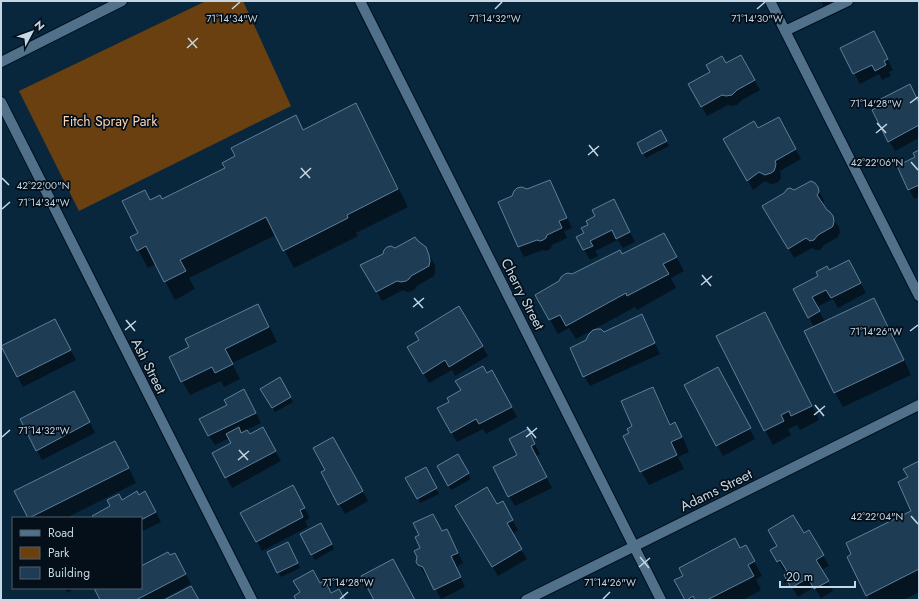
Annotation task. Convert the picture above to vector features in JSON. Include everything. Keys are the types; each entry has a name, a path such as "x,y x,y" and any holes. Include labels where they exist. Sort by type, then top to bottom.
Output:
{"street":[{"path":"1,62 122,1"},
{"name":"Cherry Street","path":"360,1 661,600"},
{"path":"770,1 919,296"},
{"path":"785,31 848,1"},
{"name":"Ash Street","path":"1,102 252,600"},
{"name":"Adams Street","path":"526,600 919,404"}],"green space":[{"name":"Fitch Spray Park","path":"206,1 243,1 291,106 79,211 19,91"}],"building":[{"path":"874,31 888,59 884,61 886,65 875,71 872,65 853,74 840,48"},
{"path":"741,55 755,80 737,90 732,95 722,95 701,107 688,84 710,72 706,65 722,56 726,63"},
{"path":"910,84 919,103 919,125 888,142 872,110 878,107 875,102"},
{"path":"356,103 398,189 347,215 348,218 283,251 266,217 180,260 186,271 164,282 146,246 137,251 130,237 138,233 122,201 145,190 150,200 160,195 162,199 225,168 222,163 235,156 231,148 296,115 303,130"},
{"path":"779,117 796,149 775,161 776,164 774,171 771,173 765,175 759,172 747,181 723,139 754,121 758,128"},
{"path":"661,130 667,141 642,154 637,143"},
{"path":"919,150 919,185 908,190 897,166 915,157 913,153"},
{"path":"550,180 567,218 559,221 562,228 547,235 543,240 537,240 518,247 498,202 512,196 517,188 522,187 527,189"},
{"path":"811,181 818,187 819,192 817,195 833,216 833,226 818,235 814,240 810,241 806,238 788,249 762,206 784,193 787,189 790,188 794,190"},
{"path":"614,199 630,232 616,239 612,230 590,241 593,246 583,250 576,237 584,233 581,228 588,225 586,221 595,216 592,210"},
{"path":"664,233 677,257 663,264 669,274 627,296 626,293 566,326 560,315 549,320 535,295 559,281 565,274 572,274 620,250 622,254"},
{"path":"415,237 426,247 430,261 429,266 411,276 406,281 397,281 376,292 360,265 383,254 387,247 391,246 395,248"},
{"path":"849,260 861,283 831,298 826,290 812,297 820,311 808,318 793,289 818,276 816,272 827,266 829,270"},
{"path":"874,298 904,360 834,393 804,331"},
{"path":"258,304 269,327 225,349 233,364 215,373 212,367 181,382 169,357 189,347 185,339"},
{"path":"459,306 483,346 449,367 445,360 423,374 407,347 419,340 415,333"},
{"path":"765,312 812,406 791,416 789,411 781,415 784,421 764,431 716,336"},
{"path":"642,314 655,343 583,377 570,348 586,340 593,330 601,329 604,332"},
{"path":"55,319 71,350 17,377 1,346"},
{"path":"483,366 487,373 492,370 512,407 479,424 476,419 451,433 437,408 449,402 447,398 461,390 455,381"},
{"path":"718,367 751,428 716,446 684,385"},
{"path":"280,377 291,397 272,408 260,389"},
{"path":"653,387 670,425 675,422 682,437 671,442 677,455 640,472 623,436 629,433 627,429 632,426 621,401"},
{"path":"244,389 256,413 208,436 199,419 227,405 224,400"},
{"path":"74,391 90,422 36,451 20,419"},
{"path":"239,427 241,433 247,430 250,434 263,427 276,451 225,478 212,453 231,443 226,434"},
{"path":"528,429 535,444 531,446 547,477 508,497 493,467 517,455 509,439"},
{"path":"333,437 363,491 338,505 321,472 325,470 313,448"},
{"path":"115,441 129,468 31,517 27,517 14,491"},
{"path":"458,454 469,473 448,486 437,466"},
{"path":"919,461 919,569 866,596 847,557 851,554 846,543 911,511 898,482 908,477 903,469"},
{"path":"426,467 437,488 417,499 405,478"},
{"path":"293,485 305,508 300,510 303,517 256,542 240,513"},
{"path":"487,487 497,504 503,501 513,520 507,523 522,549 492,567 455,506"},
{"path":"137,491 139,495 145,491 156,512 142,519 142,517 92,516 110,506 107,500 119,494 122,500"},
{"path":"433,514 442,531 447,529 458,553 451,556 461,577 434,590 423,567 418,565 416,562 417,557 414,551 420,548 415,537 419,535 413,523"},
{"path":"793,515 804,533 809,530 824,555 816,560 829,581 814,589 808,578 791,588 784,575 788,573 780,560 777,562 770,550 777,546 768,530"},
{"path":"321,523 332,544 311,555 300,534"},
{"path":"735,538 740,548 746,545 755,561 748,565 754,576 707,600 695,600 693,596 685,600 674,580 683,576 679,568"},
{"path":"288,542 298,563 277,573 267,552"},
{"path":"168,552 170,555 175,553 186,574 136,600 100,600 94,589 142,589 142,565"},
{"path":"393,559 415,600 374,600 361,576"},
{"path":"313,570 320,583 325,580 331,593 339,589 345,600 296,600 294,596 300,592 293,581"},
{"path":"191,586 199,600 164,600"}]}
